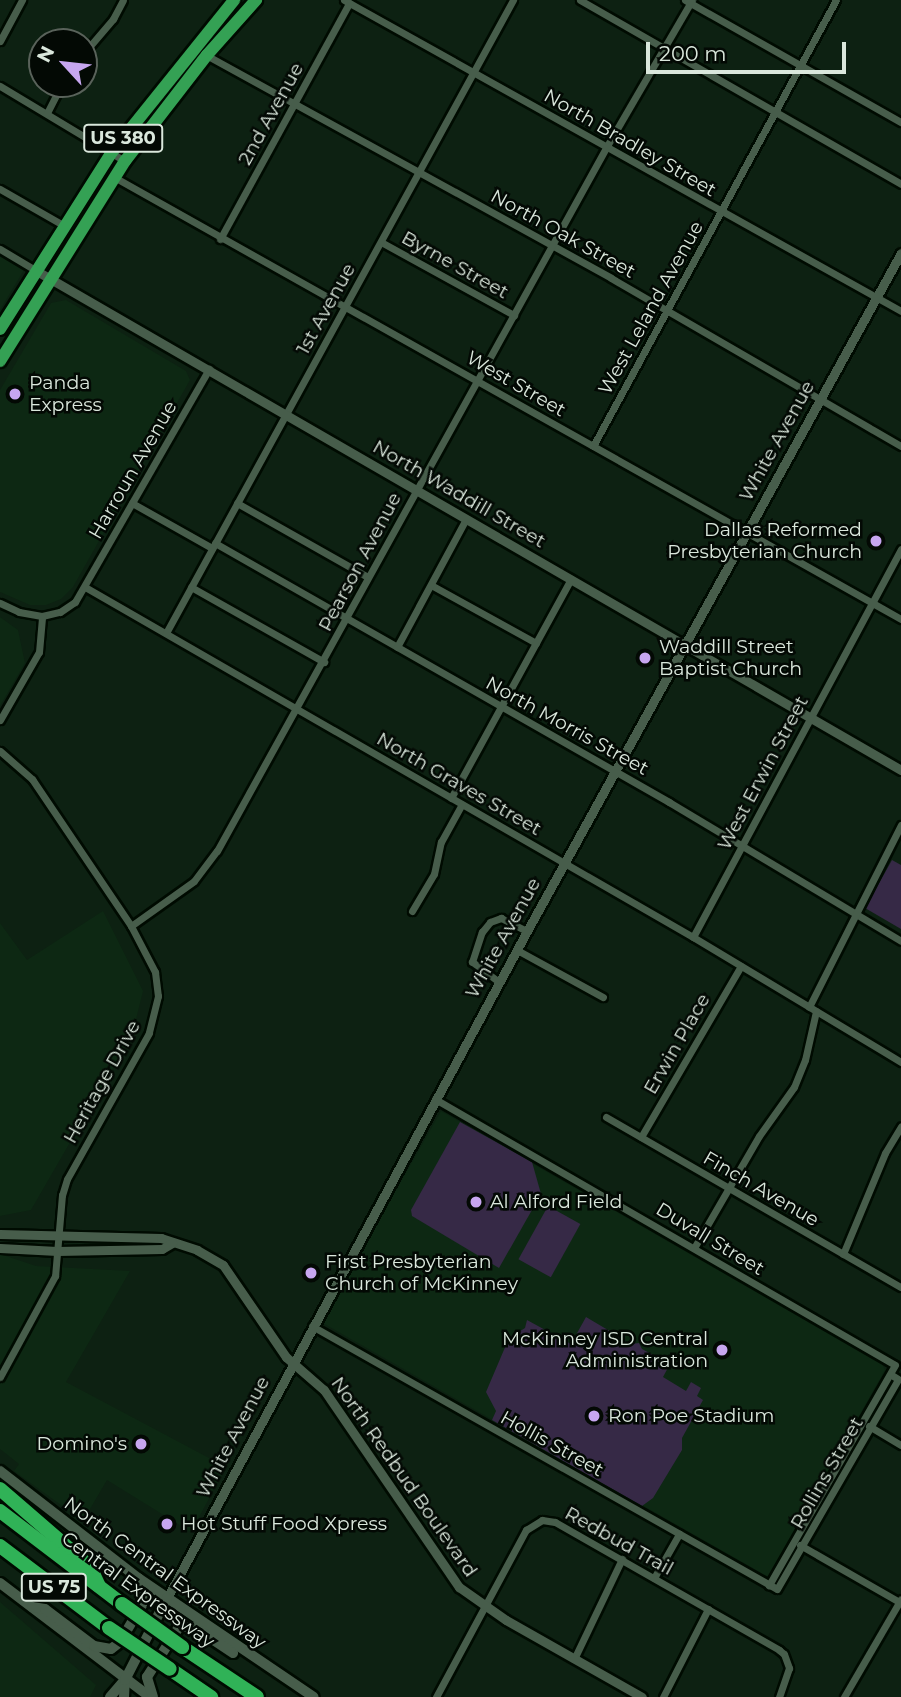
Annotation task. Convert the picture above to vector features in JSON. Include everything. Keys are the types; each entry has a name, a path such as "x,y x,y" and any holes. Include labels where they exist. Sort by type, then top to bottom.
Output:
{"highway":[{"name":"US 380","path":"0,329 63,225 113,152 195,45 234,0"},
{"name":"US 380","path":"0,361 49,278 125,161 207,55 256,0"},
{"path":"0,1489 90,1567 99,1587"},
{"name":"Central Expressway","path":"0,1511 122,1604 257,1697"},
{"name":"US 75","path":"0,1546 109,1628 207,1695"},
{"path":"0,1557 18,1561"}],"main road":[{"name":"North Central Expressway","path":"0,1471 139,1579 314,1697"},
{"path":"29,1606 45,1609 93,1646 111,1649 120,1643 142,1605 143,1590 139,1579"},
{"path":"0,1583 125,1680 152,1697"},
{"path":"110,1697 125,1680 167,1598"},
{"path":"152,1697 147,1677 183,1625 194,1627 267,1675 301,1688"},
{"path":"124,1697 125,1680"}],"street":[{"path":"0,41 22,0"},
{"path":"98,37 113,19 123,0"},
{"name":"1st Avenue","path":"166,633 513,0"},
{"path":"580,0 901,184"},
{"name":"West Leland Avenue","path":"593,446 777,113 836,0"},
{"name":"North Bradley Street","path":"346,1 473,74 607,146 721,213 901,311"},
{"name":"2nd Avenue","path":"220,239 295,104 346,1"},
{"path":"689,1 901,121"},
{"name":"Pearson Avenue","path":"131,926 201,874 298,709 416,490 689,1"},
{"name":"North Oak Street","path":"195,45 207,55 668,310 901,446"},
{"path":"0,86 125,161"},
{"path":"47,113 55,98"},
{"name":"West Street","path":"114,177 220,239 479,380 901,619"},
{"path":"0,188 63,225"},
{"name":"Byrne Street","path":"381,242 514,315"},
{"name":"North Waddill Street","path":"0,249 901,770"},
{"name":"White Avenue","path":"167,1598 435,1099 901,253"},
{"name":"Harroun Avenue","path":"85,587 209,369"},
{"name":"North Morris Street","path":"132,503 348,619 615,771 901,942"},
{"path":"237,503 368,577"},
{"path":"397,648 466,519"},
{"name":"West Erwin Street","path":"693,937 901,549"},
{"path":"451,798 572,579"},
{"path":"431,585 536,643"},
{"path":"0,603 19,612 42,616 64,610 85,587"},
{"name":"North Graves Street","path":"85,587 693,937 901,1062"},
{"path":"191,587 324,662"},
{"path":"0,720 39,652 42,616"},
{"name":"Heritage Drive","path":"0,751 32,779 131,926 155,972 158,996 154,1018 68,1177 53,1280 0,1377"},
{"path":"412,911 434,874 441,842 461,804"},
{"path":"694,1248 759,1136 794,1087 805,1060 813,1009 855,915 901,825"},
{"path":"499,982 472,962 482,932 490,922 501,918 527,931"},
{"path":"517,950 603,997"},
{"name":"Erwin Place","path":"641,1138 741,966"},
{"name":"Duvall Street","path":"435,1099 895,1365"},
{"name":"Finch Avenue","path":"606,1117 901,1287"},
{"path":"843,1254 863,1212 885,1153 901,1126"},
{"name":"North Redbud Boulevard","path":"0,1234 161,1238 197,1250 223,1265 292,1363 324,1390 455,1583 574,1659 642,1697"},
{"path":"0,1248 57,1251 162,1250 173,1243"},
{"name":"Hollis Street","path":"312,1326 777,1589"},
{"name":"Rollins Street","path":"769,1585 895,1365"},
{"name":"Rollins Street","path":"777,1589 898,1379 890,1374"},
{"path":"862,1422 901,1445"},
{"name":"Redbud Trail","path":"436,1697 526,1530 536,1521 555,1522 784,1654 788,1674 779,1697"},
{"path":"654,1578 679,1534"},
{"path":"794,1542 899,1605 844,1697"},
{"path":"574,1659 622,1559"},
{"path":"663,1697 708,1609"}],"shaded area":[{"path":"0,256 24,270 0,310"},
{"path":"66,300 186,371 190,380 73,587 61,599 46,605 30,605 0,592 0,390 51,303"},
{"path":"0,617 18,630 25,663 0,706"},
{"path":"892,860 901,865 901,929 865,908"},
{"path":"103,911 143,991 132,1035 31,1210 0,1216 0,923 27,960"},
{"path":"441,1111 882,1364 885,1370 768,1577 321,1322"},
{"name":"Al Alford Field","path":"460,1122 532,1162 541,1194 499,1268 412,1216 411,1210"},
{"path":"548,1206 580,1224 551,1277 518,1259"},
{"path":"0,1254 36,1266 130,1271 66,1382 226,1467 191,1532 107,1480 83,1521 14,1471 19,1464 0,1449"},
{"name":"Ron Poe Stadium","path":"586,1317 613,1333 617,1332 619,1338 631,1344 639,1343 642,1349 670,1364 663,1377 686,1391 691,1382 701,1388 697,1396 703,1400 682,1438 682,1450 653,1498 642,1506 492,1420 496,1411 486,1392 509,1338 525,1328 527,1320 571,1344"},
{"path":"0,1602 96,1685 90,1697 0,1697"}],"place":[{"name":"Panda Express","path":"15,394"},
{"name":"Dallas Reformed Presbyterian Church","path":"876,541"},
{"name":"Waddill Street Baptist Church","path":"645,658"},
{"name":"Al Alford Field","path":"476,1202"},
{"name":"First Presbyterian Church of McKinney","path":"311,1273"},
{"name":"McKinney ISD Central Administration","path":"722,1350"},
{"name":"Ron Poe Stadium","path":"594,1416"},
{"name":"Domino's","path":"141,1444"},
{"name":"Hot Stuff Food Xpress","path":"167,1524"}]}
